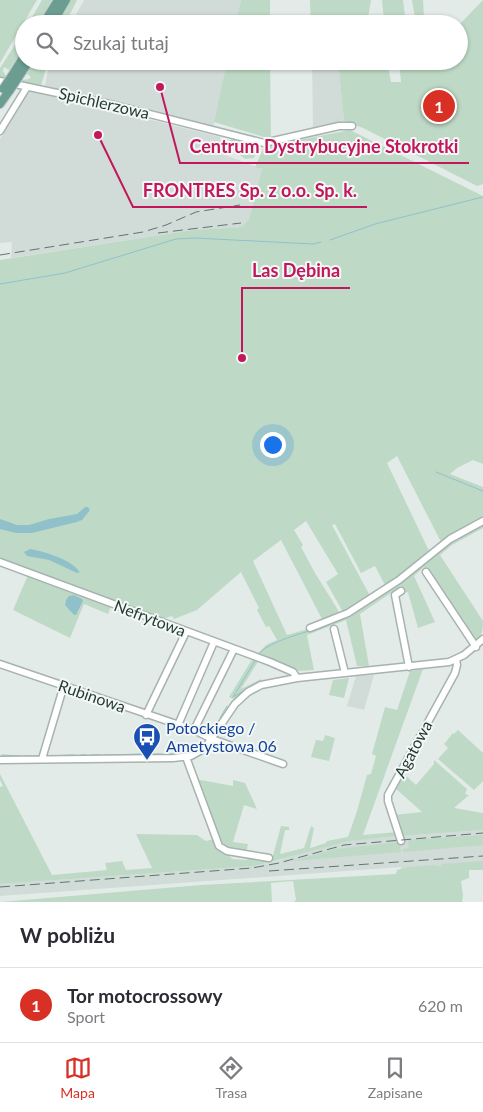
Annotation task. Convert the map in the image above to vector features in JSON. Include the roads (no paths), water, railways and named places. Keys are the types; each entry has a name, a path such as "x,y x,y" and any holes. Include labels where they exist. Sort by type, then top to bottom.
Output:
{"main road":[{"path":"49,15 58,0"},
{"path":"57,15 66,0"},
{"path":"15,77 18,70"},
{"path":"0,104 3,88 21,70"}],"street":[{"name":"Spichlerzowa","path":"3,88 27,87 114,105 264,144 339,126 352,126"},
{"path":"0,131 27,87"},
{"path":"310,628 348,613 399,580 450,539 483,521"},
{"name":"Nefrytowa","path":"0,562 293,672 297,678"},
{"path":"426,572 476,647"},
{"path":"401,591 395,596 409,666"},
{"path":"334,629 345,673"},
{"path":"146,715 186,632"},
{"path":"0,760 186,757 201,751 212,739 231,709 248,692 268,682 442,663 456,659 476,647 483,639"},
{"path":"178,725 214,642"},
{"path":"194,730 234,649"},
{"name":"Agatowa","path":"401,841 388,801 388,795 454,672 457,665 456,659"},
{"name":"Rubinowa","path":"0,664 194,730 212,739 283,764"},
{"path":"42,760 64,685"},
{"path":"186,757 214,837 219,846 226,851 268,858"}],"water":[{"path":"85,507 88,507 90,510 82,520 77,522 32,533 16,533 0,529 0,519 17,525 29,525 77,514"},
{"path":"30,549 64,560 76,567 80,572 77,573 49,560 27,556 24,552"},
{"path":"74,595 83,601 76,615 65,605 69,596"}],"waterway":[{"path":"330,240 375,224 483,197"},
{"path":"0,284 65,273 176,239 194,238 313,244 321,242"},
{"path":"436,472 483,491"},
{"path":"382,595 399,583"},
{"path":"259,654 268,646 309,631"},
{"path":"233,697 255,661"},
{"path":"235,696 260,681"},
{"path":"220,718 227,706"},
{"path":"210,734 217,723"},
{"path":"197,749 207,740"},
{"path":"184,754 193,751"},
{"path":"105,755 142,754"},
{"path":"147,754 162,754"},
{"path":"169,754 181,754"},
{"path":"2,755 21,756"},
{"path":"46,756 74,755"},
{"path":"81,755 86,755"},
{"path":"91,755 100,755"},
{"path":"25,756 40,756"}],"railway":[{"path":"0,255 143,232 166,225 196,212 240,205"},
{"path":"158,233 241,223"},
{"path":"0,887 252,868 279,863 344,845 483,833"},
{"path":"269,871 483,856"}],"place":[{"name":"Centrum Dystrybucyjne Stokrotki","path":"160,87"},
{"name":"Tor motocrossowy","path":"439,106"},
{"name":"FRONTRES Sp. z o.o. Sp. k.","path":"98,135"},
{"name":"Las Dębina","path":"242,358"},
{"name":"Potockiego / Ametystowa 06","path":"147,761"}]}
